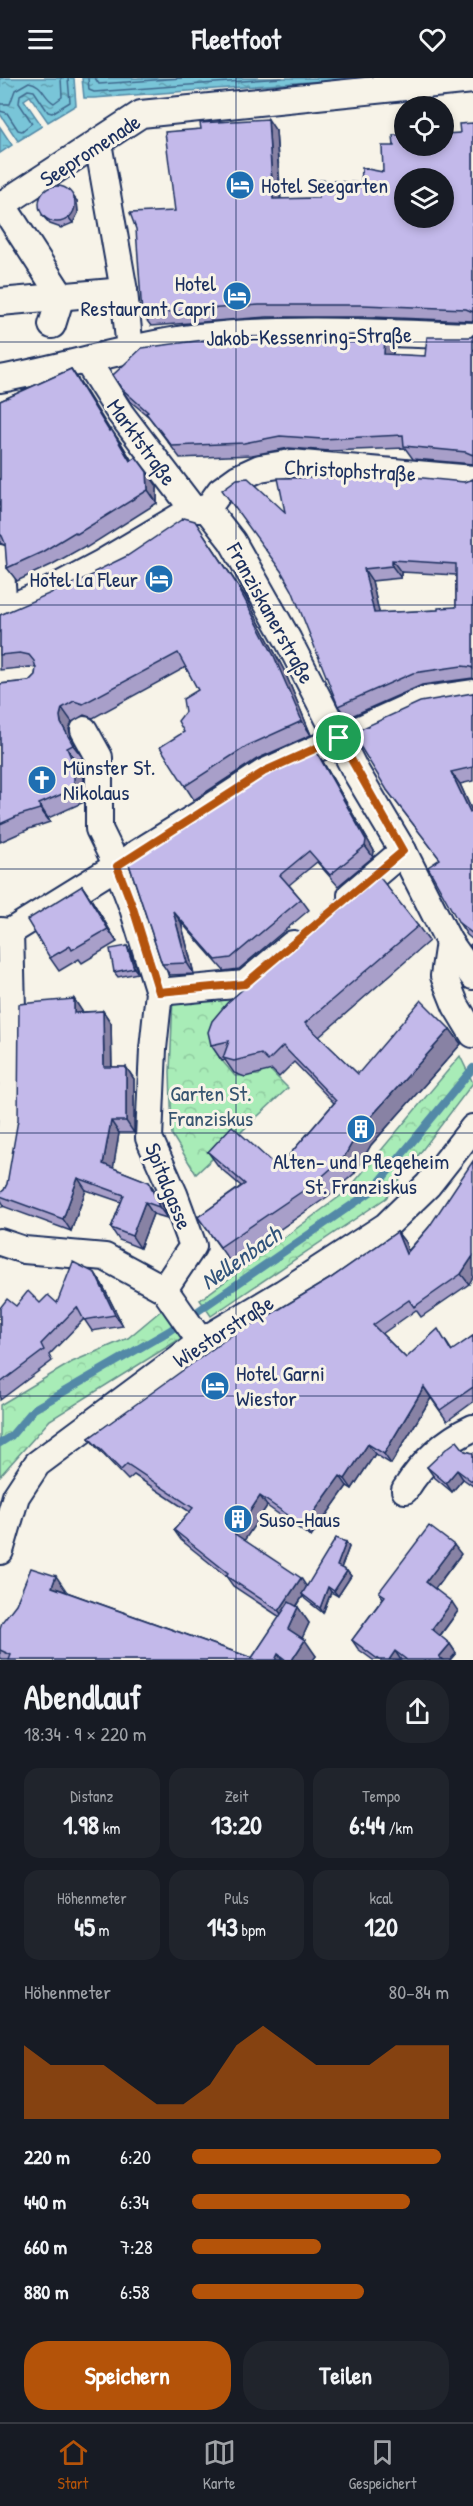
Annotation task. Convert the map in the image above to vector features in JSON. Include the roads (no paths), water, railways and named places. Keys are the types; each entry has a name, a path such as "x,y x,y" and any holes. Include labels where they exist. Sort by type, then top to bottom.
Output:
{"street":[{"name":"Seepromenade","path":"1,207 141,114 473,80"},
{"path":"98,143 124,291 121,351"},
{"path":"1,207 61,296"},
{"path":"0,302 124,291"},
{"path":"52,325 61,296"},
{"name":"Jakob-Kessenring-Straße","path":"0,379 87,361 121,351 202,337 341,332 473,336"},
{"name":"Marktstraße","path":"87,361 120,413 200,509"},
{"name":"Christophstraße","path":"2,611 51,590 200,509 238,478 260,468 291,463 473,479"},
{"name":"Franziskanerstraße","path":"200,509 237,550 403,851 449,942 473,976"},
{"path":"0,558 2,611"},
{"path":"0,1193 11,1129 12,993 5,931 117,866 265,771 424,700 473,693"},
{"name":"Spitalgasse","path":"84,730 99,757 99,829 117,866 133,908 159,992 153,1049 149,1138 174,1194 193,1246 171,1298"},
{"path":"333,910 403,851"},
{"path":"159,992 245,984 307,932"},
{"path":"449,942 444,976 456,1006 473,1033"},
{"name":"Wiestorstraße","path":"0,1551 16,1496 37,1464 197,1336 292,1287 386,1226 428,1185 473,1128"},
{"path":"0,1242 24,1250 105,1257 171,1298 197,1336"},
{"path":"405,1490 419,1467 456,1435 473,1428"}],"water":[{"path":"0,78 74,78 76,105 48,122 30,96 24,100 42,126 18,141 0,114"},
{"path":"82,78 363,78 84,98"},
{"path":"0,127 12,145 0,153"}],"waterway":[{"name":"Nellenbach","path":"0,1443 11,1436 34,1409 169,1331 372,1191 473,1068"}],"place":[{"name":"Hotel Seegarten","path":"240,185"},
{"name":"Hotel Restaurant Capri","path":"237,296"},
{"name":"Hotel La Fleur","path":"159,579"},
{"name":"Münster St. Nikolaus","path":"42,780"},
{"name":"Alten- und Pflegeheim St. Franziskus","path":"361,1129"},
{"name":"Hotel Garni Wiestor","path":"215,1386"},
{"name":"Suso-Haus","path":"238,1519"}],"park label":[{"name":"Garten St. Franziskus","path":"211,1106"}]}
